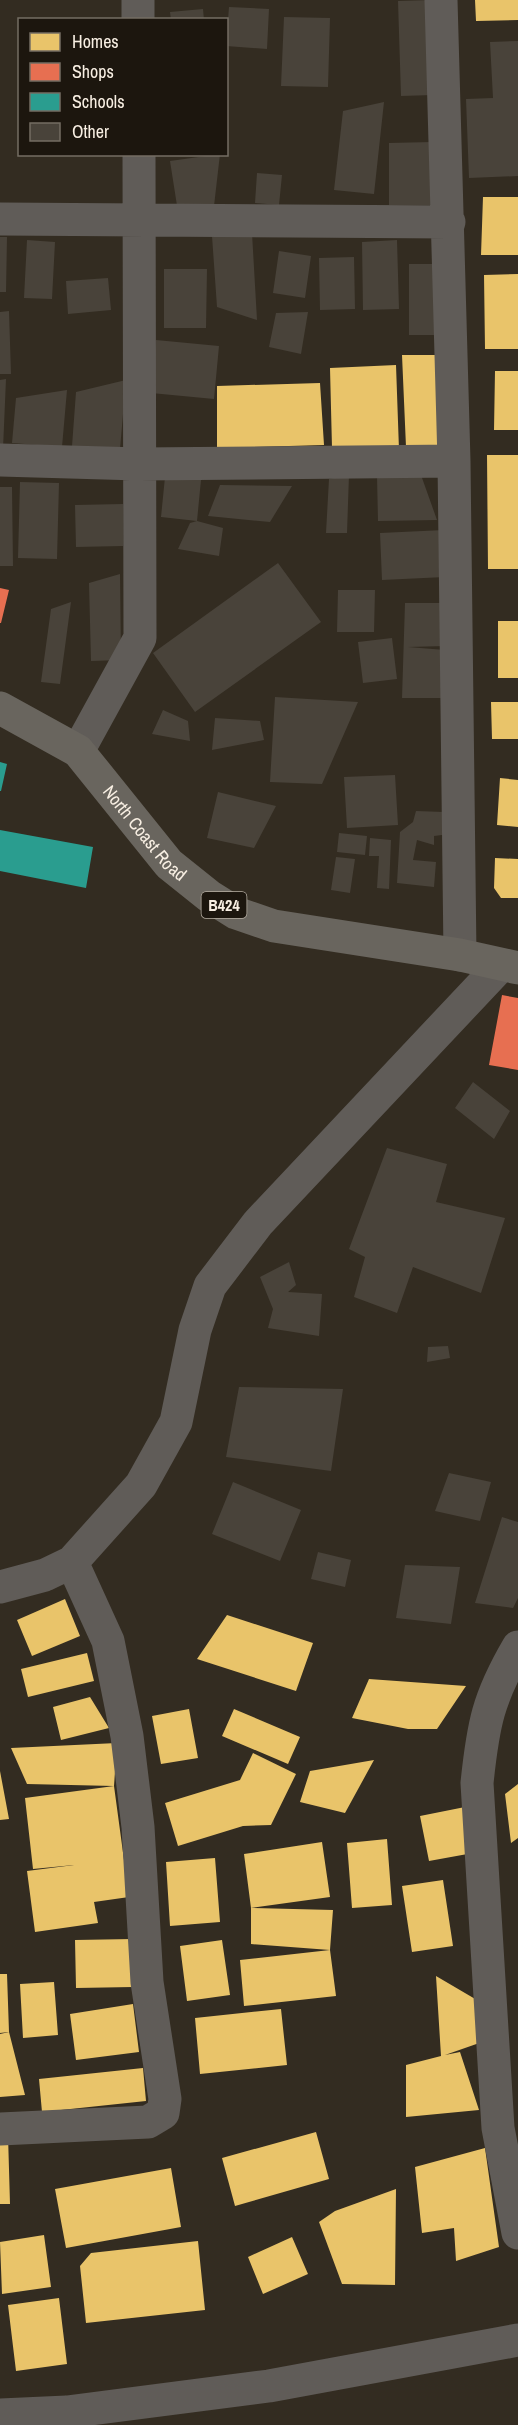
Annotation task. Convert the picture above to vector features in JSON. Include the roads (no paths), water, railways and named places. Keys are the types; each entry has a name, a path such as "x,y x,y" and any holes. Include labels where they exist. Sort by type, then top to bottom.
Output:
{"main road":[{"name":"North Coast Road","path":"0,708 78,751 169,864 209,896 236,913 274,926 460,955 510,967"}],"street":[{"path":"138,0 138,18"},
{"path":"441,0 454,461 460,955"},
{"path":"78,751 140,638 139,156"},
{"path":"0,219 449,222"},
{"path":"0,460 139,464 454,461"},
{"path":"0,1587 45,1575 72,1562 141,1485 176,1422 195,1330 210,1286 258,1223 510,967"},
{"path":"0,2129 148,2122 163,2113 165,2098 147,1982 138,1827 127,1736 108,1641 72,1562"},
{"path":"518,1647 497,1683 482,1729 477,1783 498,2128 518,2233"},
{"path":"0,2415 67,2412 269,2386 518,2340"}]}
